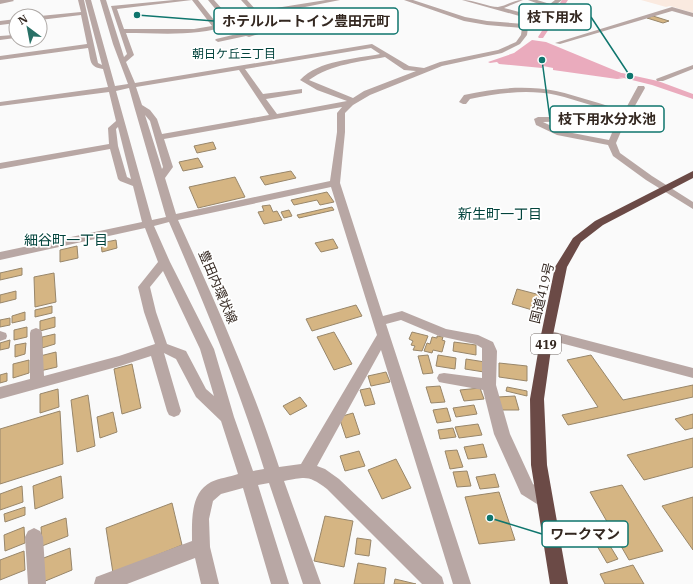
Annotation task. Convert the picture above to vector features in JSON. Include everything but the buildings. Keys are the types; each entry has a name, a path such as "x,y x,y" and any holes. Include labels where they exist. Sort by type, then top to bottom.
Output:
{"highway":[{"name":"国道419号","path":"559,584 538,465 536,398 547,335 562,267 577,240 599,223 693,174"}],"street":[{"path":"81,0 83,13 92,30 107,68 148,223 164,262 207,349 227,418 248,479 280,584"},
{"path":"88,0 92,30 91,46 93,57 97,66 107,68"},
{"name":"豊田内環状線","path":"103,0 114,17 123,61 132,85 172,218 210,303 257,421 274,476 312,584"},
{"path":"111,0 114,17 122,31 132,55 123,61"},
{"path":"114,17 150,2 190,0"},
{"path":"195,0 216,28"},
{"path":"211,0 228,21 249,35"},
{"path":"244,0 255,13 267,23 306,18 296,7"},
{"path":"122,31 194,31 216,28 255,13 282,6 296,7 337,0"},
{"path":"407,0 464,19 487,23 525,26"},
{"path":"469,0 496,9 534,18"},
{"path":"496,9 520,0"},
{"path":"531,0 550,6"},
{"path":"462,584 335,183 341,132 341,113 352,102 366,94 424,70 440,64 500,52 518,43 524,35 525,26 559,0"},
{"path":"0,2 11,1"},
{"path":"558,43 672,8 693,15"},
{"path":"48,17 83,13"},
{"path":"218,40 249,35 266,30"},
{"path":"0,58 91,46"},
{"path":"0,104 112,89 372,46 407,68 424,70"},
{"path":"352,102 304,80 312,73 327,66 387,55"},
{"path":"660,79 693,67"},
{"path":"241,68 275,117"},
{"path":"641,88 619,126 612,143 616,154 664,188 693,206"},
{"path":"261,97 299,91"},
{"path":"463,102 467,96 499,91 538,91 555,93 627,113"},
{"path":"158,136 275,117 352,102"},
{"path":"138,106 151,115 154,121 168,167 160,178"},
{"path":"612,143 560,133 539,123 538,119 575,119 619,126"},
{"path":"120,120 112,128 114,146 122,179 137,184"},
{"path":"0,166 114,146"},
{"path":"0,256 335,183"},
{"path":"164,262 144,287 174,410"},
{"path":"306,470 381,328 402,315 444,333 484,342 488,345 490,351 489,385 502,434 527,489 544,501"},
{"path":"36,333 37,383"},
{"path":"547,335 693,373"},
{"path":"0,393 120,361 159,348 181,355 201,393 227,418"},
{"path":"444,378 489,385"},
{"path":"210,584 200,547 201,519 205,497 216,488 248,479 306,470 319,474 333,484 435,584"},
{"path":"34,537 37,584"},
{"path":"103,584 200,547"}],"shaded area":[{"path":"641,0 693,0 693,13 670,6 666,7"},
{"path":"532,40 546,42 621,73 631,75 630,77 620,75 619,77 625,78 617,79 553,70 553,68 543,66 542,68 488,62 514,53"}],"waterway":[{"path":"541,37 565,0"},
{"path":"615,73 655,83 693,97"}],"place":[{"name":"ホテルルートイン豊田元町","path":"137,15"},
{"name":"枝下用水分水池","path":"542,60"},
{"name":"枝下用水","path":"630,76"},
{"name":"ワークマン","path":"490,518"}],"district":[{"name":"朝日ケ丘三丁目","path":"234,53"},
{"name":"新生町一丁目","path":"500,214"},
{"name":"細谷町一丁目","path":"66,240"}]}
